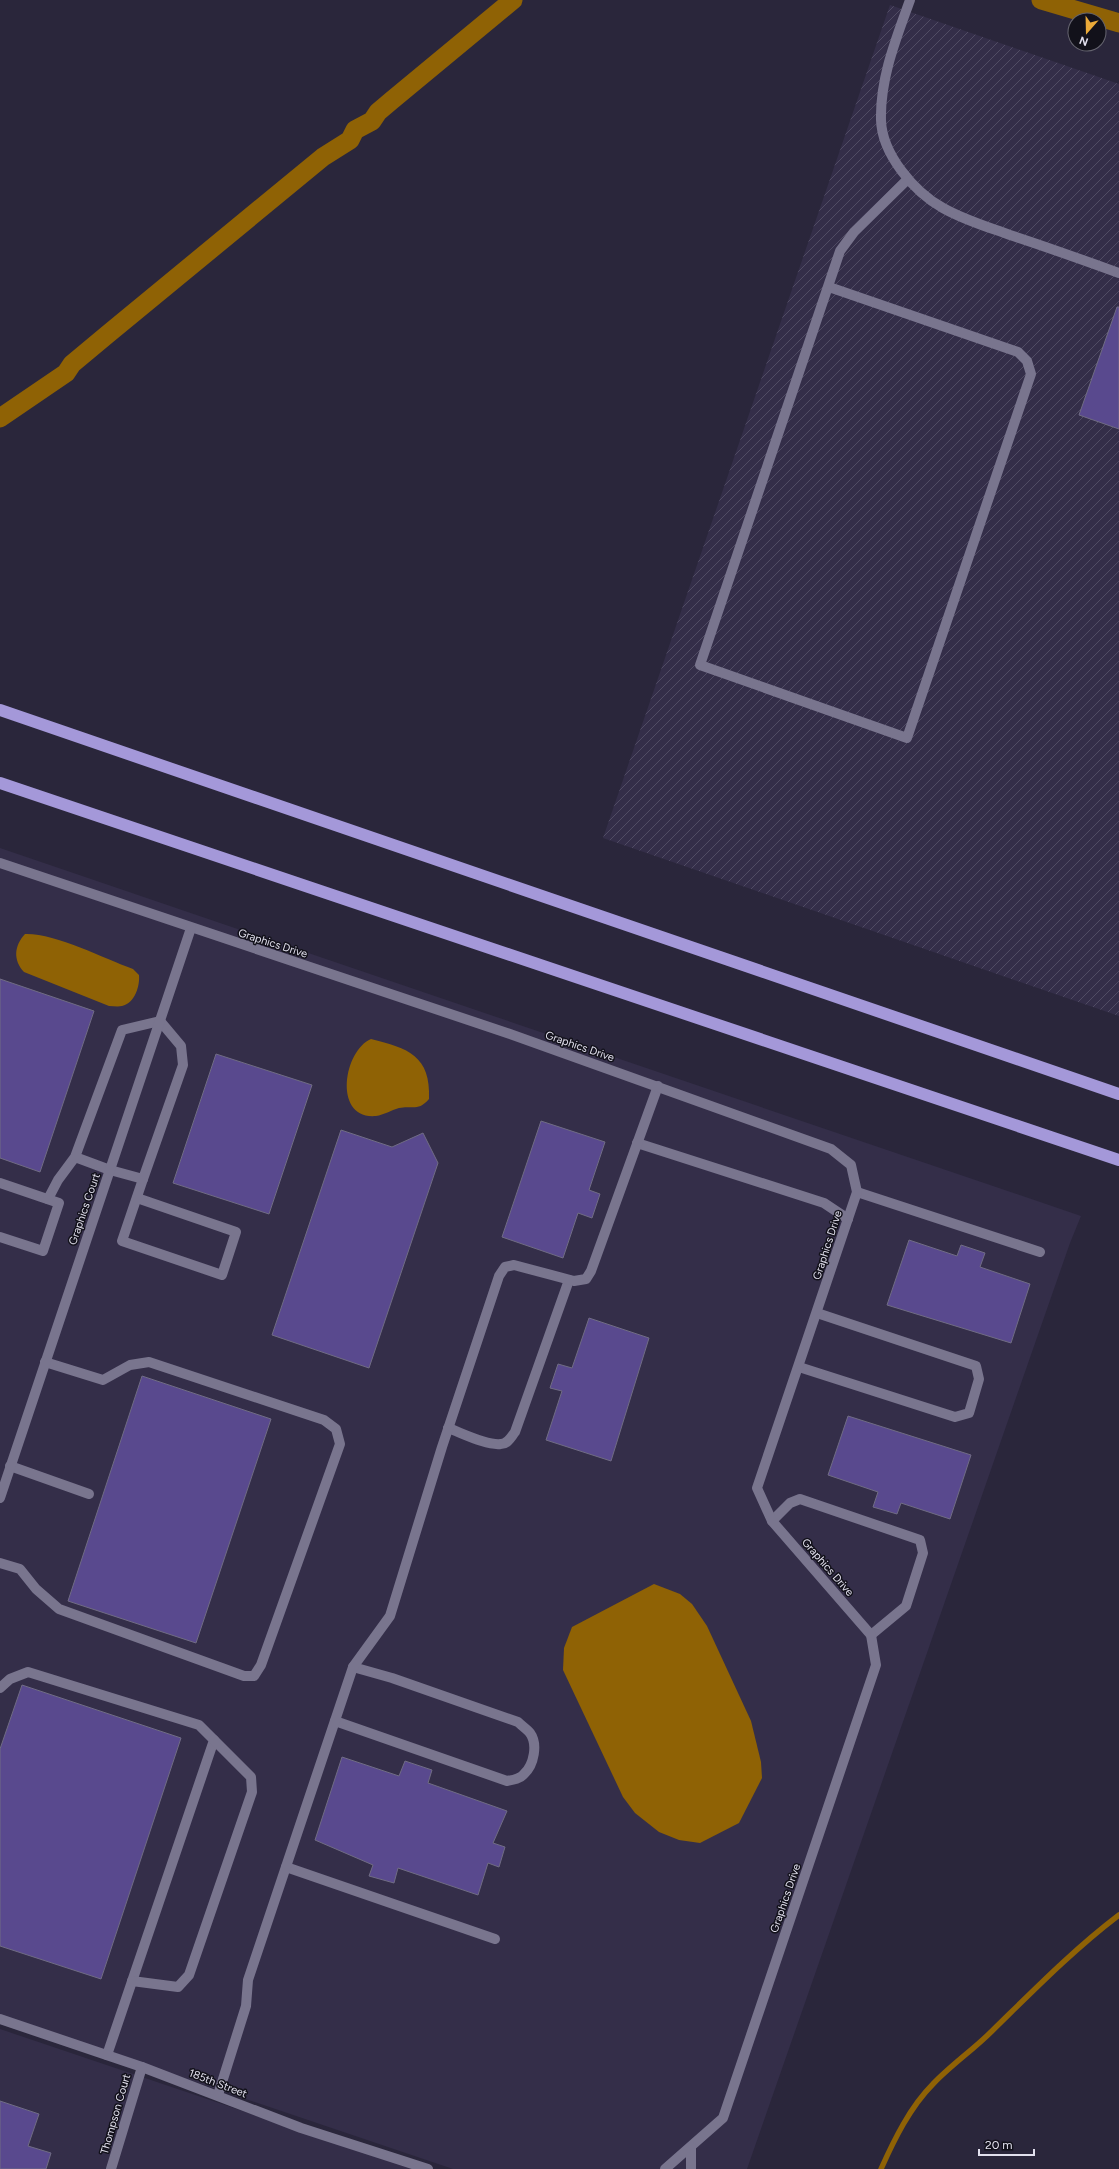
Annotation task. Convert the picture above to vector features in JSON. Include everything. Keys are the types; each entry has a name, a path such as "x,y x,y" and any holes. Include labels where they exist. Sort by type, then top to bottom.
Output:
{"highway":[{"path":"0,710 1119,1094"},
{"path":"0,783 1119,1160"}],"street":[{"path":"910,0 890,55 882,87 881,122 889,152 907,180 942,208 969,220 1119,273"},
{"path":"829,287 1018,352 1027,361 1031,374 907,738 700,665 840,251 854,232 907,180"},
{"name":"Graphics Drive","path":"0,863 510,1034 658,1086 831,1149 851,1165 857,1192 757,1488 772,1521 871,1635 876,1665 723,2118 665,2169"},
{"name":"Graphics Court","path":"0,1498 6,1472 45,1362 191,928"},
{"path":"48,1199 58,1180 75,1157 122,1030 160,1021 181,1046 183,1064 122,1241 222,1275 236,1232 137,1198"},
{"path":"218,2095 246,2006 248,1980 353,1667 390,1616 448,1428 492,1295 505,1267 514,1265 569,1280 586,1279 591,1270 658,1086"},
{"path":"637,1143 824,1203 848,1218"},
{"path":"75,1157 110,1170 143,1179"},
{"path":"0,1183 59,1203 43,1251 0,1237"},
{"path":"857,1192 1040,1252"},
{"path":"448,1428 483,1442 501,1444 509,1441 515,1432 569,1280"},
{"path":"798,1367 955,1416 968,1413 979,1379 976,1366 817,1313"},
{"path":"0,1563 20,1568 36,1589 59,1609 244,1676 254,1676 261,1665 340,1444 336,1429 324,1420 149,1362 130,1365 103,1380 45,1362"},
{"path":"6,1472 89,1494"},
{"path":"772,1521 790,1503 800,1499 920,1540 923,1553 906,1606 871,1635"},
{"path":"335,1722 507,1781 516,1780 525,1774 531,1764 535,1747 530,1733 518,1722 392,1678 353,1667"},
{"path":"0,1688 10,1679 28,1672 199,1725 251,1777 252,1792 250,1799 189,1975 178,1987 132,1981"},
{"path":"107,2055 214,1740"},
{"path":"286,1867 496,1939"},
{"name":"185th Street","path":"0,2019 142,2067 301,2128 428,2169"},
{"name":"Thompson Court","path":"111,2169 142,2067"},
{"path":"691,2147 691,2169"}],"shaded area":[{"path":"890,5 1119,84 1119,1016 603,838"},
{"path":"0,848 1081,1216 1070,1243 747,2169 453,2169 0,2016"},
{"path":"25,934 37,935 64,942 133,969 139,975 136,994 127,1004 122,1006 109,1006 24,972 18,963 16,953 19,943"},
{"path":"371,1039 396,1046 415,1056 421,1063 429,1084 429,1099 425,1103 418,1107 399,1108 376,1116 362,1114 353,1107 348,1097 347,1084 349,1070 354,1057 361,1046"},
{"path":"654,1584 680,1594 692,1604 707,1626 751,1721 761,1762 762,1778 739,1823 700,1843 679,1840 659,1832 635,1813 623,1797 563,1670 564,1648 572,1627"},
{"path":"0,2029 414,2169 0,2169"}],"building":[{"path":"1117,307 1119,307 1119,429 1079,415"},
{"path":"0,979 94,1011 40,1172 0,1158"},
{"path":"216,1054 312,1085 269,1214 173,1183"},
{"path":"541,1121 605,1142 589,1190 600,1194 592,1218 578,1213 563,1258 502,1237"},
{"path":"341,1130 392,1147 423,1133 438,1163 369,1368 272,1335"},
{"path":"909,1240 957,1256 961,1245 985,1253 980,1267 1030,1284 1011,1343 887,1305"},
{"path":"589,1318 649,1338 611,1461 546,1440 562,1391 550,1388 558,1364 572,1368"},
{"path":"142,1376 271,1419 196,1643 68,1601"},
{"path":"848,1416 971,1455 950,1519 901,1503 897,1514 873,1507 878,1492 828,1475"},
{"path":"22,1685 181,1738 101,1979 0,1946 0,1749"},
{"path":"342,1757 399,1776 405,1761 432,1770 428,1783 507,1811 493,1843 505,1847 499,1867 488,1863 478,1895 398,1868 394,1883 369,1876 373,1865 315,1840"},
{"path":"0,2101 39,2114 28,2146 51,2153 46,2169 0,2169"}],"waterway":[{"path":"0,418 66,373 72,364 323,157 350,140 355,130 372,121 378,112 513,0"},
{"path":"1041,0 1119,23"},
{"path":"881,2169 897,2135 910,2113 933,2084 947,2070 985,2038 1069,1957 1119,1915"}]}
